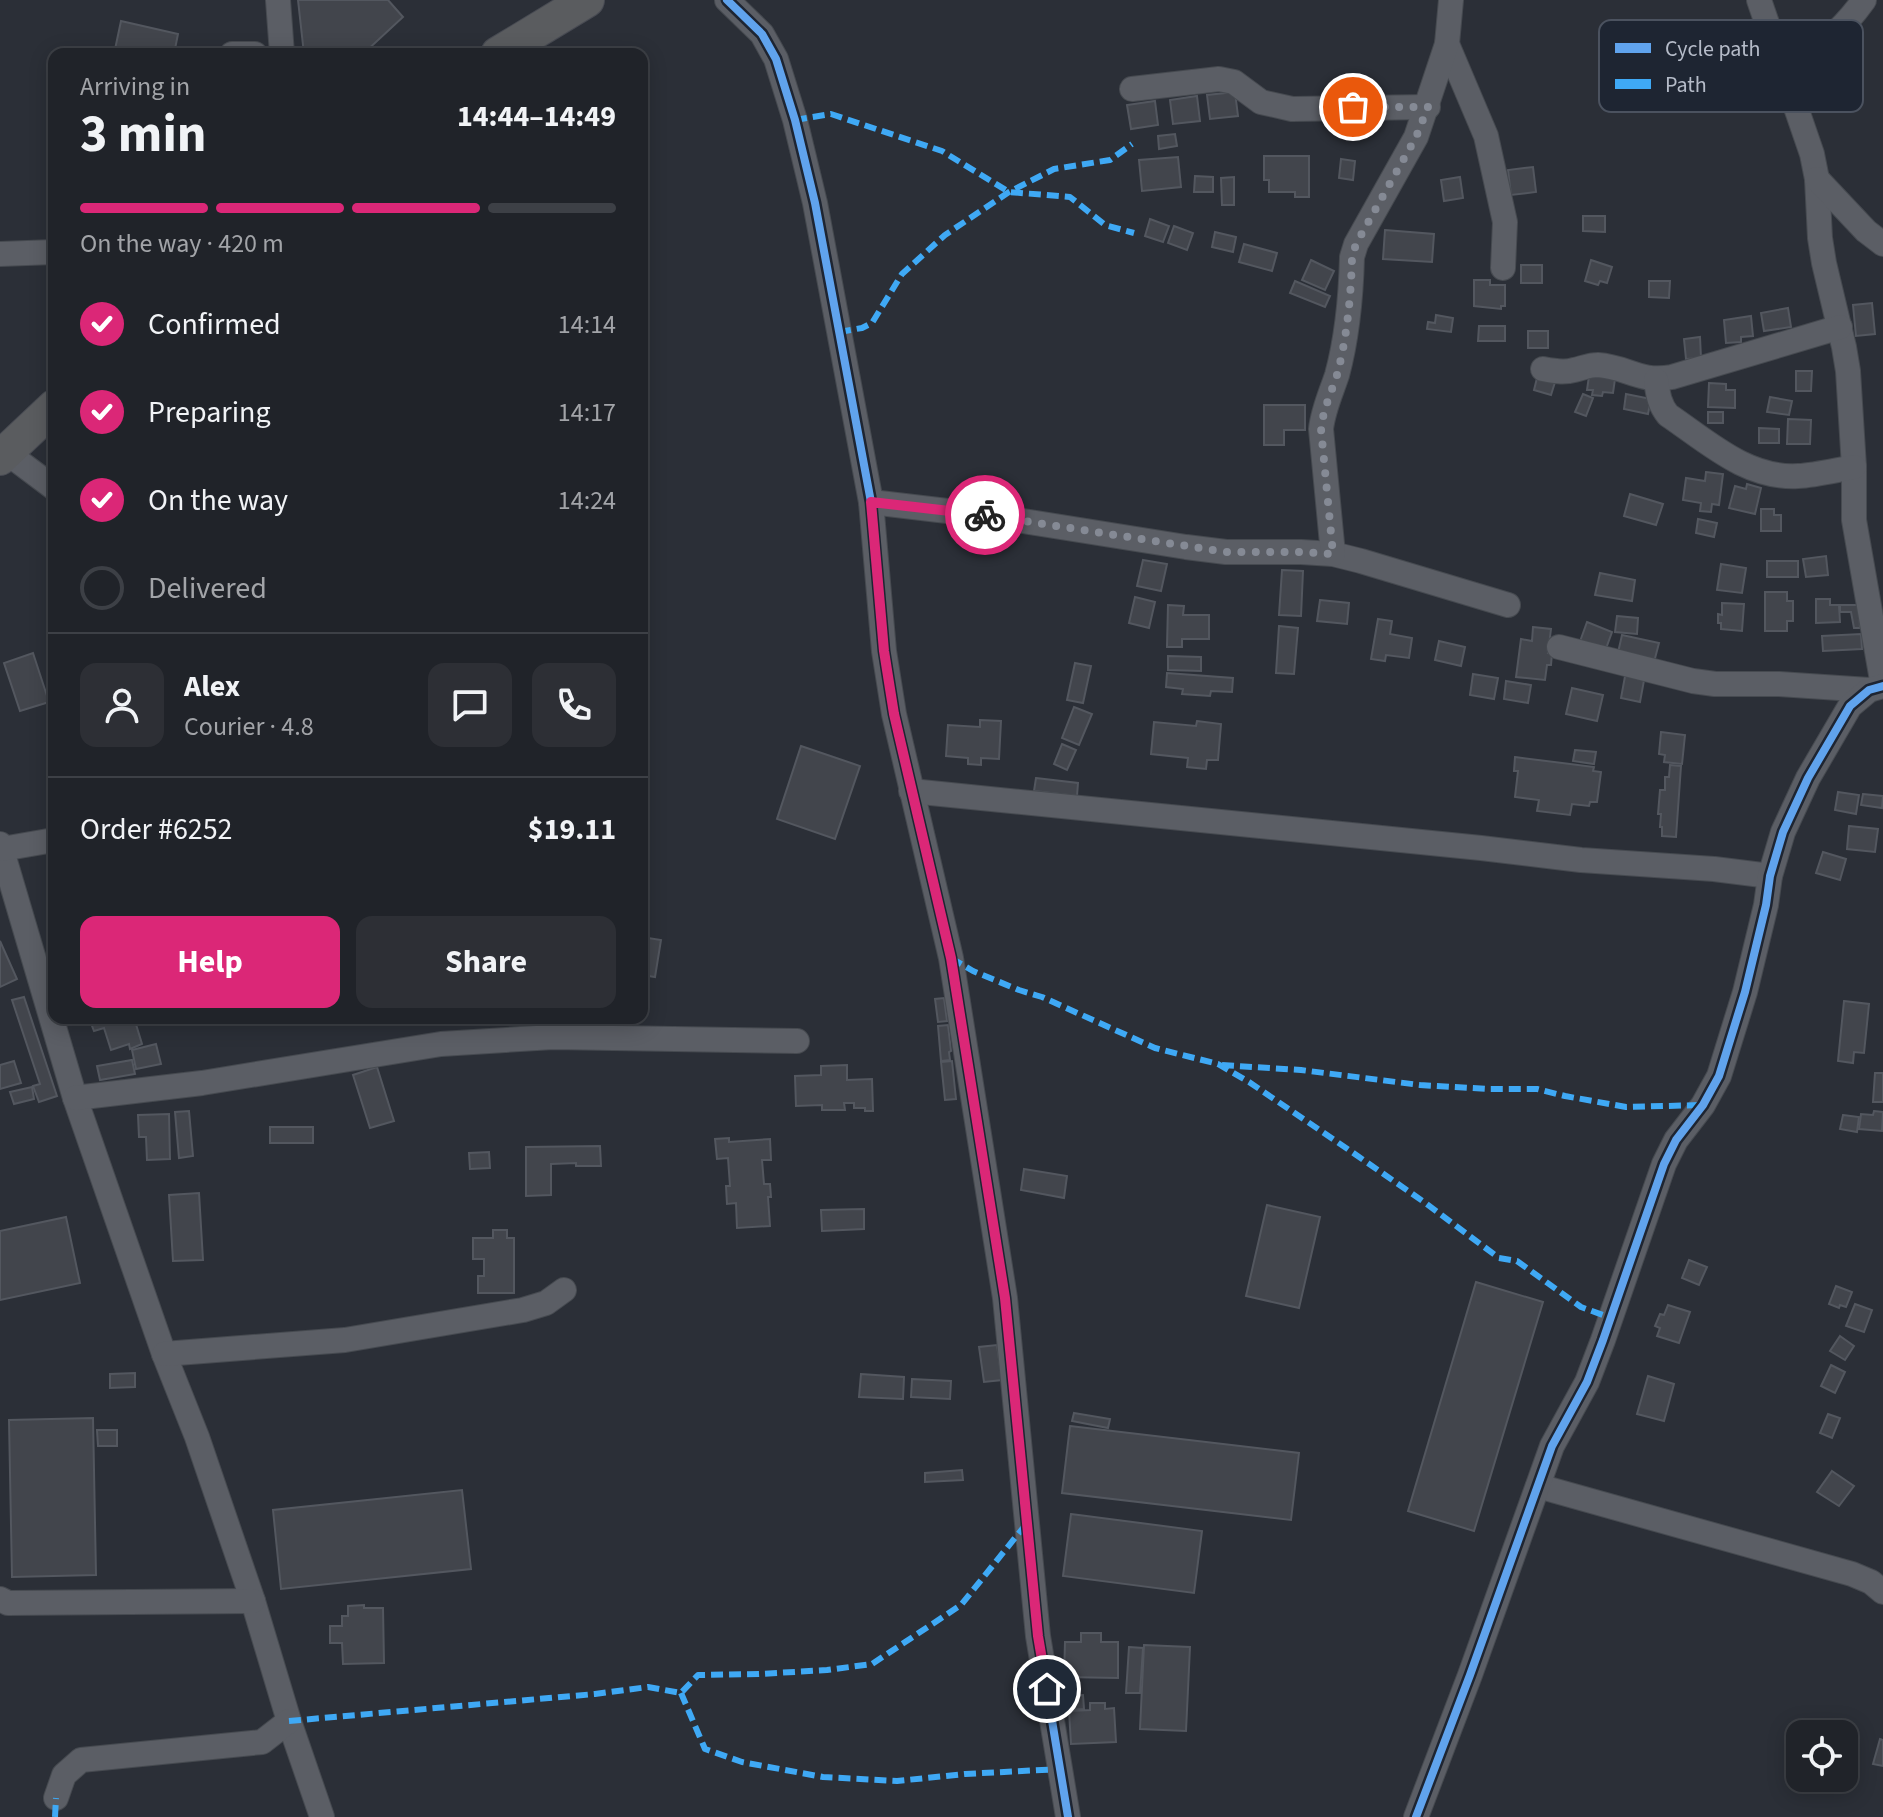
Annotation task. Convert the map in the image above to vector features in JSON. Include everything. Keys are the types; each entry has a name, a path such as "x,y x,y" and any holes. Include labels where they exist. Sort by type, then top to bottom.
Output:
{"highway":[{"path":"508,48 587,0"},
{"path":"3,455 48,413"}],"street":[{"path":"278,0 282,48"},
{"path":"727,0 762,34 776,59 815,203 871,502 884,651 894,714 951,958 1005,1298 1038,1636 1068,1817"},
{"path":"1333,554 1321,429 1343,345 1352,257 1356,244 1416,137 1428,107 1447,44 1451,0"},
{"path":"1759,0 1766,20"},
{"path":"1847,20 1864,0"},
{"path":"1447,44 1486,136 1505,222 1503,268"},
{"path":"1132,89 1219,79 1234,82 1261,102 1292,109 1428,107"},
{"path":"1798,112 1817,179 1824,263 1848,371 1854,520 1878,687"},
{"path":"1817,179 1866,231 1883,244"},
{"path":"0,254 48,252"},
{"path":"1543,369 1563,372 1595,365 1614,367 1656,380 1840,327"},
{"path":"1656,380 1661,406 1668,415 1745,467 1769,474 1796,476 1854,467"},
{"path":"3,455 48,484"},
{"path":"871,502 998,517 1199,549 1333,554 1508,605"},
{"path":"1559,647 1715,684 1878,687"},
{"path":"1416,1817 1552,1446 1587,1382 1598,1354 1664,1164 1676,1140 1703,1105 1719,1076 1759,940 1770,876 1783,832 1808,778 1850,706 1878,687"},
{"path":"911,791 1581,860 1770,876"},
{"path":"48,841 1,847 48,1006"},
{"path":"53,1024 75,1098 253,1601 322,1817"},
{"path":"75,1098 202,1083 441,1044 553,1037 797,1041"},
{"path":"164,1354 345,1340 523,1310 546,1303 564,1290"},
{"path":"1538,1486 1852,1574 1871,1582 1883,1592"},
{"path":"0,1599 8,1603 253,1601"},
{"path":"56,1798 64,1775 81,1760 262,1742 289,1721"}],"building":[{"path":"298,0 388,0 403,17 369,48 303,48"},
{"path":"121,21 178,34 175,48 115,48"},
{"path":"1235,92 1238,116 1210,119 1207,95"},
{"path":"1197,96 1200,121 1173,124 1170,100"},
{"path":"1155,101 1158,125 1131,129 1127,105"},
{"path":"1175,134 1177,146 1159,149 1158,136"},
{"path":"1264,156 1309,156 1309,197 1295,197 1295,192 1269,192 1269,180 1264,180"},
{"path":"1178,157 1181,187 1142,191 1139,160"},
{"path":"1341,159 1355,161 1353,180 1339,178"},
{"path":"1533,167 1536,192 1511,195 1508,170"},
{"path":"1195,176 1213,177 1213,192 1194,192"},
{"path":"1234,177 1234,205 1222,205 1221,178"},
{"path":"1460,177 1463,198 1444,201 1441,180"},
{"path":"1583,216 1605,216 1605,232 1583,231"},
{"path":"1150,219 1169,226 1163,242 1145,236"},
{"path":"1174,226 1193,233 1187,250 1168,243"},
{"path":"1385,230 1434,234 1432,262 1383,259"},
{"path":"1215,232 1236,237 1233,252 1212,247"},
{"path":"1244,244 1277,253 1272,271 1239,262"},
{"path":"1311,260 1334,271 1325,290 1302,280"},
{"path":"1591,260 1612,267 1607,283 1600,281 1598,285 1585,281"},
{"path":"1521,265 1542,265 1542,283 1521,283"},
{"path":"1474,280 1490,280 1490,285 1505,285 1505,306 1501,309 1474,306"},
{"path":"1295,281 1330,296 1325,307 1290,293"},
{"path":"1649,281 1670,281 1669,298 1649,297"},
{"path":"1872,303 1875,334 1856,336 1853,305"},
{"path":"1788,308 1791,327 1764,331 1761,313"},
{"path":"1436,315 1453,318 1451,332 1427,329 1428,322 1435,323"},
{"path":"1751,316 1753,336 1741,337 1741,342 1726,343 1724,320"},
{"path":"1479,326 1505,326 1505,341 1478,341"},
{"path":"1528,331 1548,331 1548,348 1528,348"},
{"path":"1700,337 1701,358 1686,359 1684,339"},
{"path":"1590,369 1616,372 1613,393 1592,395 1593,390 1587,390"},
{"path":"1796,371 1812,371 1811,391 1796,391"},
{"path":"1538,374 1556,379 1551,395 1534,390"},
{"path":"1709,383 1726,384 1726,390 1735,390 1735,408 1708,407"},
{"path":"1583,394 1593,398 1586,416 1575,412"},
{"path":"1626,394 1651,399 1648,414 1624,409"},
{"path":"1770,397 1792,401 1789,415 1767,412"},
{"path":"1264,405 1305,405 1305,430 1284,430 1284,445 1264,445"},
{"path":"1708,412 1723,412 1723,423 1708,423"},
{"path":"1788,419 1811,420 1810,444 1787,444"},
{"path":"1759,428 1779,429 1779,443 1759,443"},
{"path":"1706,472 1723,474 1719,505 1712,504 1711,512 1700,511 1701,503 1683,500 1686,478 1705,481"},
{"path":"1747,484 1761,488 1755,514 1729,508 1735,486 1746,489"},
{"path":"1630,494 1663,504 1656,525 1624,516"},
{"path":"1761,509 1774,509 1774,515 1781,515 1781,531 1761,531"},
{"path":"1698,519 1717,523 1714,537 1696,533"},
{"path":"1826,556 1828,575 1806,577 1803,559"},
{"path":"1143,560 1167,564 1161,591 1137,586"},
{"path":"1767,561 1798,561 1798,577 1767,577"},
{"path":"1721,564 1746,568 1742,593 1717,590"},
{"path":"1282,570 1303,571 1301,616 1279,615"},
{"path":"1600,573 1635,580 1632,601 1595,595"},
{"path":"1765,592 1787,592 1787,601 1793,601 1793,621 1787,621 1787,631 1765,631"},
{"path":"1135,597 1155,602 1149,628 1129,623"},
{"path":"1816,599 1830,599 1830,605 1839,605 1840,622 1816,623"},
{"path":"1320,600 1349,603 1347,624 1317,621"},
{"path":"1722,603 1744,604 1742,631 1721,629 1718,614 1722,615"},
{"path":"1168,605 1184,606 1183,615 1209,615 1209,639 1182,639 1182,647 1167,647"},
{"path":"1840,605 1859,605 1860,628 1854,628 1851,612 1840,612"},
{"path":"1617,616 1638,618 1637,634 1615,632"},
{"path":"1378,619 1392,621 1390,634 1412,638 1409,658 1386,655 1385,661 1371,659"},
{"path":"1587,622 1612,632 1604,654 1578,647"},
{"path":"1279,626 1298,628 1294,674 1276,673"},
{"path":"1533,627 1551,629 1548,653 1552,653 1551,665 1547,665 1545,680 1516,677 1521,639 1532,641"},
{"path":"1861,634 1862,649 1823,651 1822,636"},
{"path":"1622,635 1659,643 1653,666 1617,657"},
{"path":"1439,641 1465,647 1461,666 1435,660"},
{"path":"33,653 48,702 20,711 4,663"},
{"path":"1168,656 1201,657 1201,671 1168,670"},
{"path":"1075,663 1091,666 1083,703 1067,700"},
{"path":"1626,671 1645,675 1640,702 1621,698"},
{"path":"1167,673 1233,678 1232,692 1211,691 1210,696 1182,694 1183,689 1166,687"},
{"path":"1473,674 1498,678 1494,699 1470,695"},
{"path":"1506,681 1531,685 1528,703 1504,699"},
{"path":"1572,688 1603,695 1597,721 1566,714"},
{"path":"1074,707 1092,714 1079,745 1062,738"},
{"path":"980,720 1001,721 999,759 981,758 981,765 968,764 968,758 946,756 948,725 980,727"},
{"path":"1197,721 1221,724 1218,760 1207,760 1206,769 1187,767 1188,758 1151,754 1154,722 1196,726"},
{"path":"1661,732 1685,735 1682,764 1664,762 1665,755 1659,754"},
{"path":"1062,744 1076,750 1067,770 1054,764"},
{"path":"801,746 860,766 835,839 777,819"},
{"path":"1575,750 1596,752 1594,764 1573,761"},
{"path":"1515,757 1594,767 1593,771 1601,772 1597,802 1590,802 1589,806 1572,804 1570,815 1537,811 1539,800 1515,797 1518,771 1514,771"},
{"path":"1670,765 1681,766 1676,837 1662,836 1661,814 1658,814 1660,790 1665,790 1665,777 1669,777"},
{"path":"1036,778 1078,783 1077,796 1034,791"},
{"path":"1838,792 1859,795 1856,814 1835,810"},
{"path":"1863,794 1883,796 1882,808 1861,805"},
{"path":"1849,826 1878,829 1875,852 1847,849"},
{"path":"1823,852 1846,859 1840,880 1816,873"},
{"path":"648,938 661,940 655,977 648,976"},
{"path":"0,941 17,979 0,987"},
{"path":"24,997 57,1096 39,1102 33,1086 40,1084 12,1000"},
{"path":"944,998 947,1021 938,1022 935,999"},
{"path":"1844,1001 1869,1004 1864,1053 1854,1052 1853,1063 1838,1061"},
{"path":"91,1024 136,1024 142,1044 130,1049 129,1044 111,1050 104,1028 94,1031"},
{"path":"948,1025 950,1060 941,1061 938,1026"},
{"path":"156,1044 161,1064 136,1069 132,1050"},
{"path":"132,1060 135,1074 100,1080 97,1066"},
{"path":"14,1061 21,1083 0,1089 0,1065"},
{"path":"952,1061 956,1099 945,1100 941,1062"},
{"path":"847,1065 847,1080 872,1079 873,1111 854,1108 854,1103 844,1103 845,1110 822,1110 822,1105 796,1106 795,1076 821,1075 821,1066"},
{"path":"377,1067 394,1121 370,1128 353,1075"},
{"path":"1875,1073 1883,1073 1883,1102 1873,1102"},
{"path":"32,1087 34,1099 14,1104 10,1092"},
{"path":"189,1111 193,1156 179,1158 175,1112"},
{"path":"1874,1111 1883,1112 1882,1131 1859,1129 1861,1114 1873,1115"},
{"path":"169,1114 170,1159 147,1160 146,1137 139,1137 138,1115"},
{"path":"1843,1115 1859,1117 1857,1132 1840,1129"},
{"path":"270,1127 313,1127 313,1143 270,1143"},
{"path":"729,1138 729,1142 770,1139 771,1160 762,1160 764,1184 770,1184 770,1226 737,1228 736,1203 727,1204 726,1186 730,1186 728,1158 717,1159 715,1139"},
{"path":"600,1146 601,1166 551,1164 551,1195 526,1196 526,1147"},
{"path":"489,1152 490,1168 470,1169 469,1153"},
{"path":"1024,1169 1067,1176 1064,1198 1021,1190"},
{"path":"199,1193 203,1260 173,1261 169,1195"},
{"path":"1267,1205 1320,1217 1299,1308 1246,1296"},
{"path":"864,1209 864,1229 822,1231 821,1210"},
{"path":"66,1217 80,1283 0,1300 0,1231"},
{"path":"493,1230 507,1230 507,1238 514,1238 514,1293 478,1293 478,1276 484,1276 484,1259 473,1259 473,1238 493,1238"},
{"path":"1689,1260 1707,1267 1699,1285 1682,1278"},
{"path":"1476,1282 1543,1302 1474,1531 1408,1511"},
{"path":"1836,1286 1852,1292 1846,1307 1829,1304"},
{"path":"1855,1304 1872,1310 1864,1332 1846,1326"},
{"path":"1668,1305 1690,1312 1679,1343 1657,1336 1660,1328 1655,1326"},
{"path":"1840,1336 1854,1346 1845,1360 1830,1351"},
{"path":"997,1345 1002,1380 984,1382 979,1347"},
{"path":"1831,1365 1845,1372 1835,1393 1821,1386"},
{"path":"135,1373 135,1387 110,1388 110,1374"},
{"path":"861,1374 904,1377 903,1399 859,1397"},
{"path":"1648,1376 1674,1384 1664,1421 1637,1414"},
{"path":"912,1379 951,1381 950,1399 911,1397"},
{"path":"1074,1413 1110,1419 1108,1428 1072,1421"},
{"path":"1828,1414 1840,1418 1832,1438 1820,1433"},
{"path":"93,1418 96,1575 12,1577 9,1420"},
{"path":"1070,1426 1299,1453 1291,1520 1062,1493"},
{"path":"97,1430 117,1430 117,1446 98,1446"},
{"path":"962,1470 963,1480 925,1482 925,1473"},
{"path":"1832,1471 1854,1486 1839,1506 1817,1492"},
{"path":"462,1490 471,1569 281,1589 273,1510"},
{"path":"1071,1514 1202,1531 1194,1593 1063,1576"},
{"path":"364,1605 364,1608 383,1608 384,1663 343,1664 342,1643 330,1643 330,1626 342,1626 342,1616 348,1616 348,1606"},
{"path":"1081,1633 1101,1633 1101,1642 1118,1642 1118,1678 1064,1677 1065,1642 1081,1642"},
{"path":"1144,1645 1190,1647 1186,1731 1140,1729"},
{"path":"1129,1647 1143,1648 1140,1693 1126,1693"},
{"path":"1083,1695 1084,1709 1065,1710 1064,1696"},
{"path":"1090,1703 1105,1703 1105,1709 1114,1708 1116,1742 1071,1744 1069,1711 1090,1710"},
{"path":"1880,1739 1883,1740 1883,1766 1873,1764"}],"marked path":[{"path":"795,120 831,114 942,151 1009,192 1070,197 1105,225 1134,233"},
{"path":"839,332 872,323 902,274 945,235 1009,192 1054,169 1110,160 1132,144"},
{"path":"951,958 973,971 1042,997 1155,1048 1218,1064 1349,1150 1499,1258 1517,1261 1581,1307 1611,1318"},
{"path":"1222,1065 1301,1070 1420,1085 1537,1089 1626,1107 1703,1105"},
{"path":"289,1721 648,1687 681,1693 698,1675 827,1670 872,1664 961,1605 1027,1523"},
{"path":"681,1693 705,1749 742,1762 823,1777 897,1781 1060,1769"},
{"path":"55,1817 56,1798"}],"cycle path":[{"path":"727,0 762,34 776,59 815,203 871,502 884,651 894,714 951,958 1005,1298 1038,1636 1068,1817"},
{"path":"1416,1817 1552,1446 1587,1382 1603,1340 1664,1164 1676,1140 1703,1105 1719,1076 1745,992 1770,876 1783,832 1808,778 1850,706 1869,690 1883,686"}],"way so far":[{"path":"985,515 1226,552 1333,554 1321,429 1343,345 1352,257 1356,244 1416,137 1428,107 1353,107"}],"route":[{"path":"985,515 871,502 884,651 894,714 951,958 1005,1298 1038,1636 1047,1689"}]}
